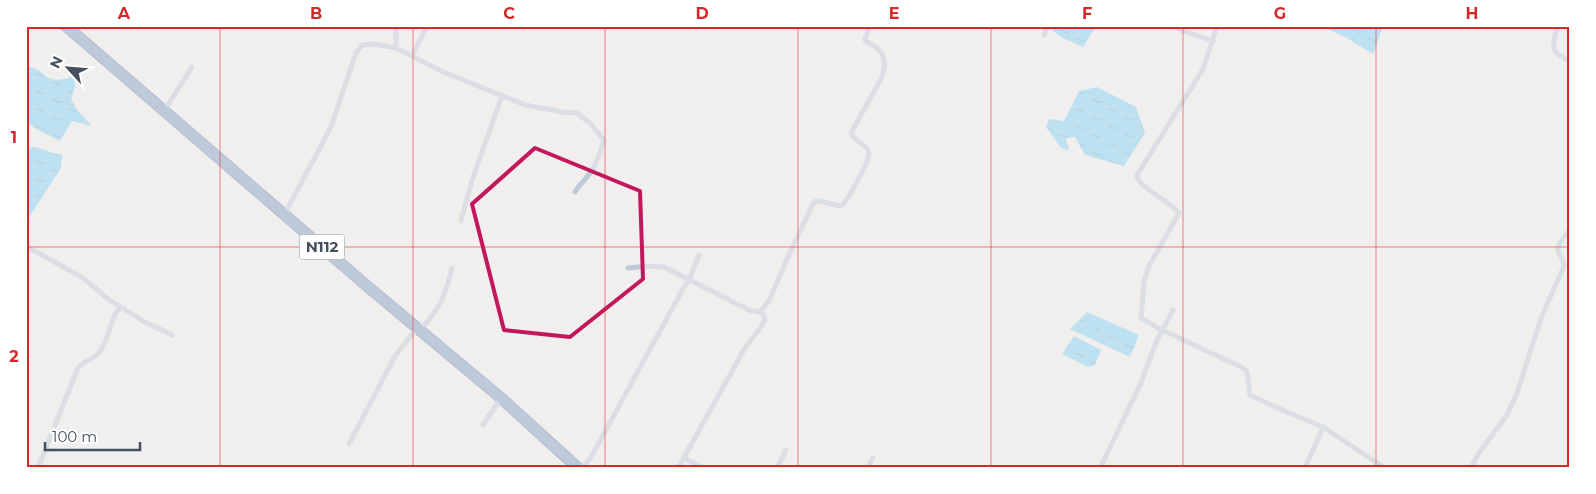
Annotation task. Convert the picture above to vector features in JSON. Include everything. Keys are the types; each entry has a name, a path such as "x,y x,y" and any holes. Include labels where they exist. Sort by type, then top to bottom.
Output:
{"highway":[{"name":"N112","path":"66,26 284,215 501,398 578,468"}],"street":[{"path":"396,26 396,48"},
{"path":"412,56 427,26"},
{"path":"628,268 664,267 749,310 761,311 769,301 813,204 816,201 820,201 839,206 842,205 856,184 868,159 870,153 868,150 852,138 851,134 885,68 883,56 878,48 869,45 865,40 869,26"},
{"path":"1044,35 1047,26"},
{"path":"1174,26 1213,41"},
{"path":"1217,26 1203,69 1137,175 1137,180 1141,185 1160,196 1179,213 1149,266 1144,281 1141,318 1247,371 1250,394 1323,427 1385,468"},
{"path":"1558,26 1553,48 1555,53 1570,62"},
{"path":"284,215 331,127 356,53 362,45 373,44 396,48 502,96 535,107 577,113 591,124 604,140 594,168 586,179 580,183 575,192"},
{"path":"164,111 192,67"},
{"path":"461,221 472,180 502,96"},
{"path":"1471,468 1479,453 1494,435 1517,393 1541,318 1567,267 1558,252 1558,247 1561,240 1570,230"},
{"path":"26,246 83,278 108,299 158,330 172,335"},
{"path":"582,468 590,459 689,280 698,255"},
{"path":"349,444 395,356 417,328 429,320 440,304 452,268"},
{"path":"38,468 78,368 82,363 97,355 102,348 115,314 118,310 124,308"},
{"path":"1100,468 1140,385 1172,310"},
{"path":"678,468 744,348 761,327 765,319 761,311"},
{"path":"484,425 501,398"},
{"path":"1305,468 1323,427"},
{"path":"777,468 786,450"},
{"path":"684,458 703,468"},
{"path":"868,468 873,458"}],"highlighted area":[{"path":"535,148 640,191 643,279 570,337 504,330 472,204"}],"water":[{"path":"1051,26 1096,26 1083,47 1061,37 1050,28"},
{"path":"1321,26 1383,26 1373,54 1345,37"},
{"path":"26,67 38,70 56,80 74,76 75,87 71,99 77,110 92,126 72,121 60,141 36,129 26,121 26,75 30,72"},
{"path":"1097,87 1136,107 1145,133 1124,166 1085,155 1075,137 1066,138 1069,150 1061,148 1046,127 1049,119 1064,121 1079,91"},
{"path":"31,147 63,155 61,168 26,222 26,155"},
{"path":"1087,312 1139,335 1130,357 1070,329"},
{"path":"1074,336 1101,350 1095,365 1088,367 1062,354"}]}
